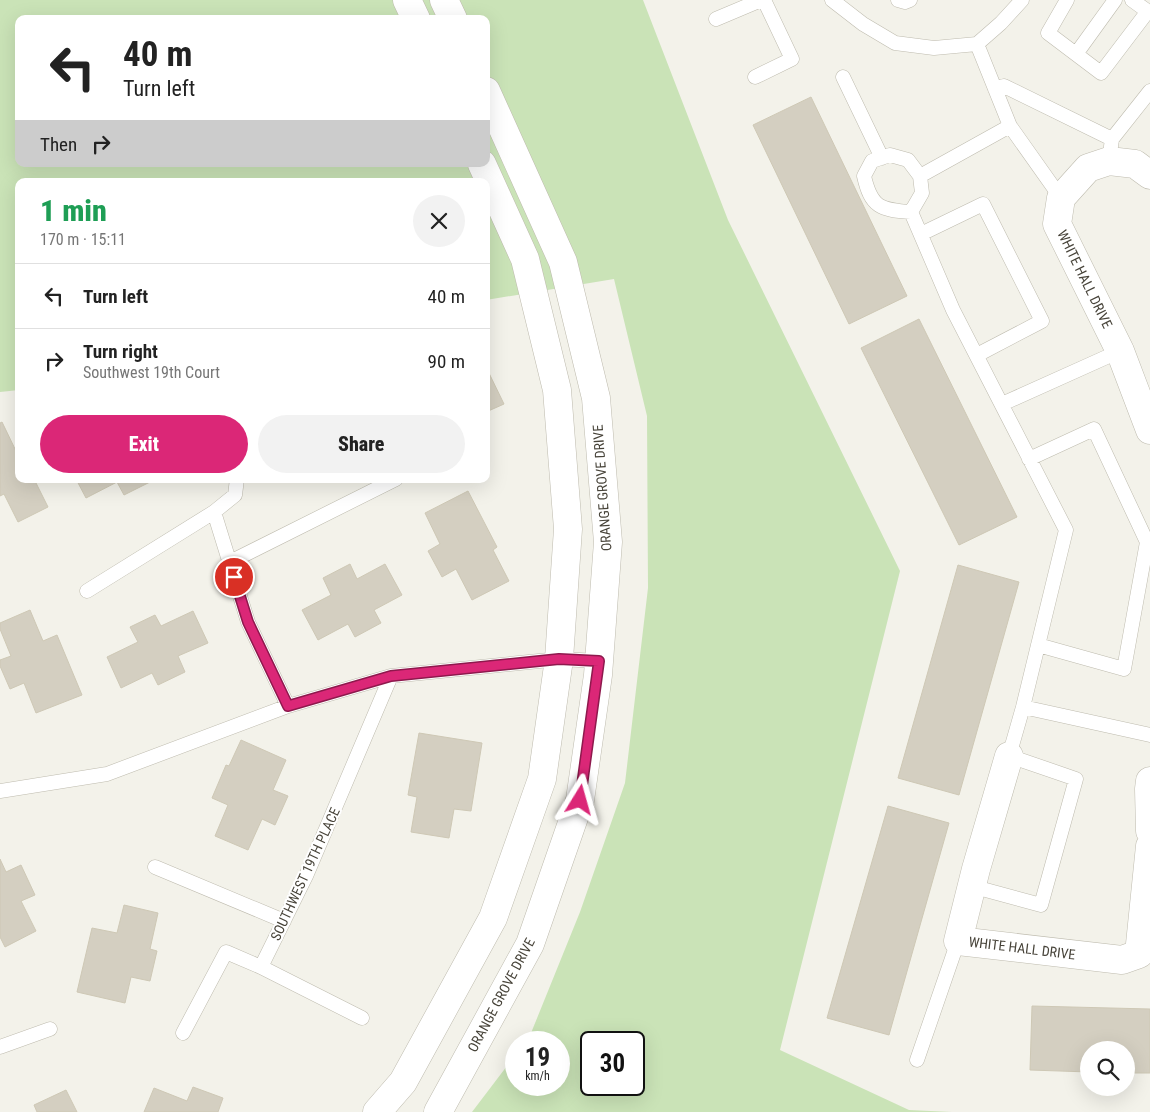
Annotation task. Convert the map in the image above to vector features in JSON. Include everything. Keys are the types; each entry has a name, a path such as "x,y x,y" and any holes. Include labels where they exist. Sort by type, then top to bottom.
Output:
{"street":[{"path":"408,0 414,15"},
{"path":"444,0 451,15"},
{"name":"ORANGE GROVE DRIVE","path":"438,1112 530,944 580,800 599,661 608,542 596,398 563,262 490,100"},
{"path":"1061,198 1088,168 1111,150 1150,175"},
{"path":"377,1112 404,1082 493,918 542,779 559,659 568,529 557,390 525,259 490,182"},
{"name":"WHITE HALL DRIVE","path":"1061,198 1057,224 1120,351 1150,430"},
{"name":"WHITE HALL DRIVE","path":"1009,756 971,886 958,941 1122,960 1144,957 1150,846"},
{"path":"1150,781 1150,831"}],"lane":[{"path":"716,19 762,0 792,59 755,77"},
{"path":"832,0 863,24 896,43 934,48 977,44 1001,23 1022,0"},
{"path":"898,0 905,2 910,0"},
{"path":"1067,0 1048,33 1101,73 1149,12 1132,0"},
{"path":"1076,54 1115,0"},
{"path":"977,44 1010,126 1061,198"},
{"path":"843,77 882,158"},
{"path":"995,89 1004,86 1111,150 1150,91"},
{"path":"920,176 1010,126"},
{"path":"890,155 908,160 920,176 922,193 911,212 892,211 878,206 868,192 864,176 872,162 890,155"},
{"path":"921,234 984,204 1042,320 977,355"},
{"path":"911,212 953,310 1066,530 1023,708 1009,756 1076,779 1041,905 971,886"},
{"path":"1002,404 1120,351"},
{"path":"1029,458 1094,429 1147,542 1124,669 1038,645"},
{"path":"88,590 214,512 235,495 236,483"},
{"path":"230,562 388,483"},
{"path":"214,512 248,622 288,706"},
{"path":"0,791 107,774 288,706 391,676 559,659 599,661"},
{"name":"SOUTHWEST 19TH PLACE","path":"261,967 306,876 391,676"},
{"path":"1023,708 1150,735"},
{"path":"155,867 284,921"},
{"path":"917,1060 958,941"},
{"path":"183,1033 226,952 261,967 362,1018"},
{"path":"0,1047 50,1029"}],"green space":[{"path":"0,0 643,0 728,220 900,571 780,1050 909,1110 952,1112 472,1112 505,1068 505,1096 570,1096 570,1031 532,1031 580,912 625,783 648,588 647,416 614,279 490,299 490,178 15,178 15,390 0,392"}],"building":[{"path":"811,97 907,296 849,324 753,125"},
{"path":"919,319 1017,517 959,545 861,348"},
{"path":"490,375 504,404 490,410"},
{"path":"2,422 15,449 15,483 36,483 48,507 18,522 4,494 0,496 0,423"},
{"path":"78,483 115,483 86,498"},
{"path":"118,483 148,483 124,495"},
{"path":"468,491 497,547 493,550 509,581 472,600 456,569 442,577 428,551 440,544 425,513"},
{"path":"350,564 357,579 385,564 402,595 374,610 381,623 355,637 348,624 318,640 302,610 331,595 323,578"},
{"path":"958,565 1019,582 959,795 898,778"},
{"path":"30,610 43,641 57,635 82,695 36,713 24,683 10,689 0,666 0,660 11,656 0,629 0,623"},
{"path":"193,611 208,643 178,656 185,672 158,685 152,673 121,688 107,657 138,642 130,627 155,615 161,626"},
{"path":"419,733 482,743 471,811 454,809 449,838 411,832 417,797 408,795"},
{"path":"241,740 286,760 273,790 288,796 275,825 262,819 248,850 215,836 228,805 212,798 226,765 229,766"},
{"path":"888,806 949,823 889,1035 827,1018"},
{"path":"0,859 6,872 21,865 35,895 21,901 36,931 5,947 0,937"},
{"path":"124,905 158,913 150,949 157,951 150,981 131,977 125,1003 77,992 92,928 117,933"},
{"path":"1032,1006 1150,1009 1150,1073 1135,1073 1135,1041 1080,1041 1080,1072 1030,1070"},
{"path":"193,1087 223,1098 218,1112 144,1112 154,1088 187,1101"},
{"path":"66,1090 77,1112 37,1112 34,1105"}],"route":[{"path":"234,577 248,622 288,706 391,676 559,659 599,661 580,800"}]}
